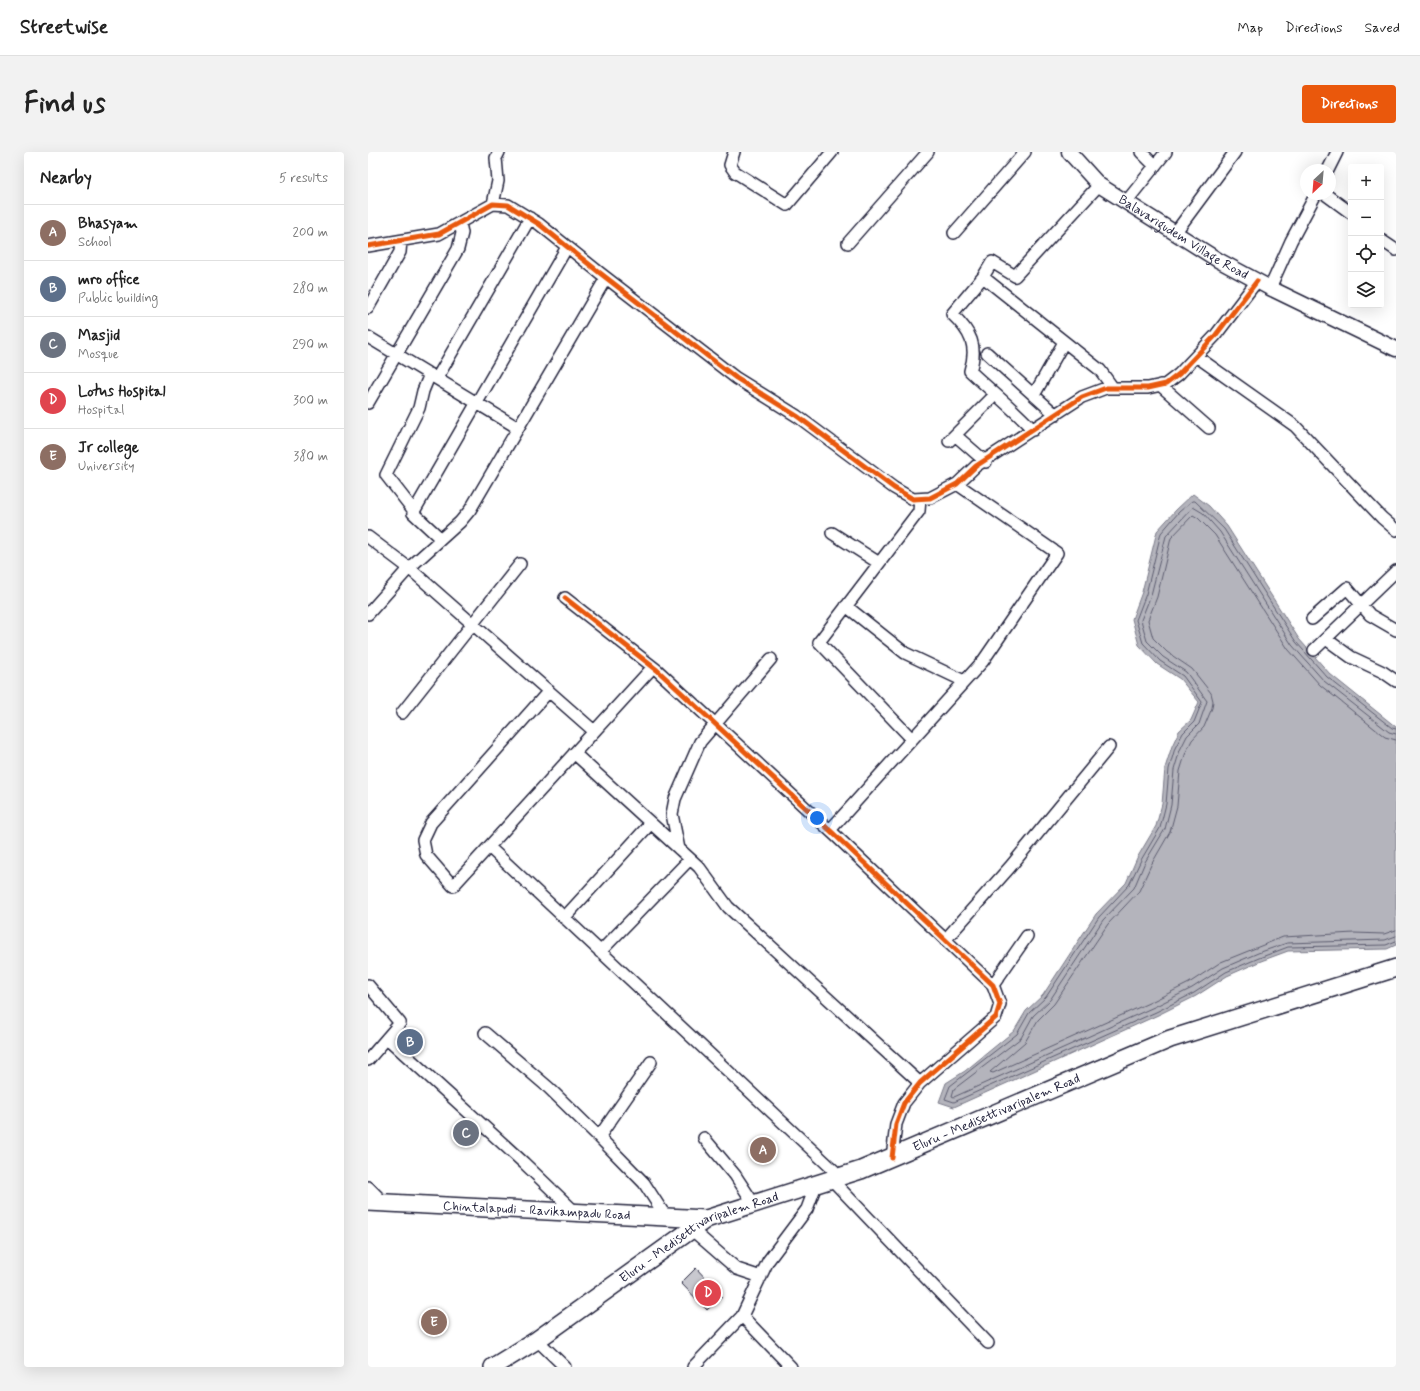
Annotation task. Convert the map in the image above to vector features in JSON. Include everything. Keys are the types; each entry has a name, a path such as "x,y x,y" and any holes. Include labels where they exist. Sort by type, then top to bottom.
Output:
{"main road":[{"name":"Eluru - Medisettivaripalem Road","path":"493,1367 537,1340 706,1219 829,1180 892,1158 1170,1039 1396,968"},
{"name":"Chintalapudi - Ravikampadu Road","path":"376,1203 706,1219"}],"street":[{"path":"493,204 498,181 496,158 499,152"},
{"path":"734,152 730,165 735,172 787,205 832,152"},
{"path":"848,243 928,152"},
{"path":"954,233 1025,152"},
{"name":"Balavarigudem Village Road","path":"1069,152 1099,185 1218,260 1270,288 1396,349"},
{"path":"1141,152 1155,166"},
{"path":"1126,202 1166,152"},
{"path":"1175,233 1235,152"},
{"path":"1331,164 1337,152"},
{"path":"1033,430 1020,415 995,395 970,371 974,358 974,343 960,321 952,314 983,277 992,262 1015,276 1099,185"},
{"path":"1270,288 1291,241 1313,200"},
{"path":"1333,200 1348,211"},
{"path":"368,246 438,234 493,204 508,205 530,218 736,378 797,416 894,488 912,499 930,498 957,484 976,466 986,462 1082,397 1106,388 1148,388 1166,384 1179,374 1215,336 1257,281"},
{"path":"441,539 413,513 414,511 386,475 419,408 422,391 433,376 530,218"},
{"path":"368,403 458,249 462,233 460,223"},
{"path":"368,308 400,252 402,241"},
{"path":"1384,242 1396,250"},
{"path":"414,511 567,247"},
{"path":"983,277 1100,370 1112,388"},
{"path":"368,614 409,568 460,522 470,510 606,278"},
{"path":"368,337 518,428"},
{"path":"1034,394 1064,342"},
{"path":"987,353 1056,415"},
{"path":"1196,356 1295,426 1382,518 1395,526"},
{"path":"1160,385 1209,428"},
{"path":"986,462 952,438 995,395"},
{"path":"830,830 982,661 1057,553 957,484"},
{"path":"912,739 818,642 919,511 920,498"},
{"path":"832,533 879,563"},
{"path":"368,537 409,568 594,731"},
{"path":"402,713 520,564"},
{"path":"1314,650 1396,571"},
{"path":"1312,619 1347,588 1370,615 1396,630"},
{"path":"565,598 654,667 830,830 993,985 1000,1004 996,1017 920,1083 904,1103 896,1124 892,1158"},
{"path":"846,606 905,653 964,681"},
{"path":"1326,639 1351,657 1383,672 1396,681"},
{"path":"679,849 672,814 675,799 700,742 771,660"},
{"path":"549,691 431,823 423,840 426,855 453,886 654,667"},
{"path":"945,940 1010,867 1110,747"},
{"path":"574,753 690,859 712,884 728,907 920,1083"},
{"path":"564,918 651,823"},
{"path":"489,847 600,952 829,1180 988,1343"},
{"path":"600,952 690,859"},
{"path":"993,985 1027,936"},
{"path":"368,985 400,1023 368,1060"},
{"path":"485,1033 548,1088 599,1137 644,1183 666,1217"},
{"path":"387,1038 575,1212"},
{"path":"599,1137 651,1062"},
{"path":"704,1138 735,1175 754,1204"},
{"path":"694,1367 742,1316 768,1261 829,1180"},
{"path":"368,1188 376,1203"},
{"path":"691,1229 737,1269 761,1277"},
{"path":"742,1316 791,1367"},
{"path":"537,1340 565,1367"}],"water":[{"path":"1193,494 1209,506 1227,526 1299,639 1330,674 1396,727 1396,945 1387,949 1288,951 1227,976 1196,996 1158,1015 954,1107 939,1102 946,1083 965,1071 1014,1031 1026,1011 1043,995 1096,914 1126,883 1137,858 1156,826 1162,804 1165,768 1172,746 1179,731 1191,720 1199,702 1180,679 1157,664 1139,645 1132,619 1142,592 1157,531"}],"building":[{"path":"696,1268 722,1296 707,1310 681,1283"}],"cycle path":[{"path":"368,246 439,234 493,204 508,205 539,224 736,378 797,416 894,488 913,499 930,498 957,484 976,466 1082,397 1106,388 1148,388 1166,384 1179,374 1215,336 1257,281"},
{"path":"565,598 657,670 836,836 993,985 1000,1004 996,1017 920,1083 904,1103 896,1124 892,1158"}],"place":[{"name":"mro office","path":"410,1042"},
{"name":"Masjid","path":"466,1133"},
{"name":"Bhasyam","path":"763,1150"},
{"name":"Lotus Hospital","path":"708,1293"},
{"name":"Jr college","path":"434,1322"}]}
